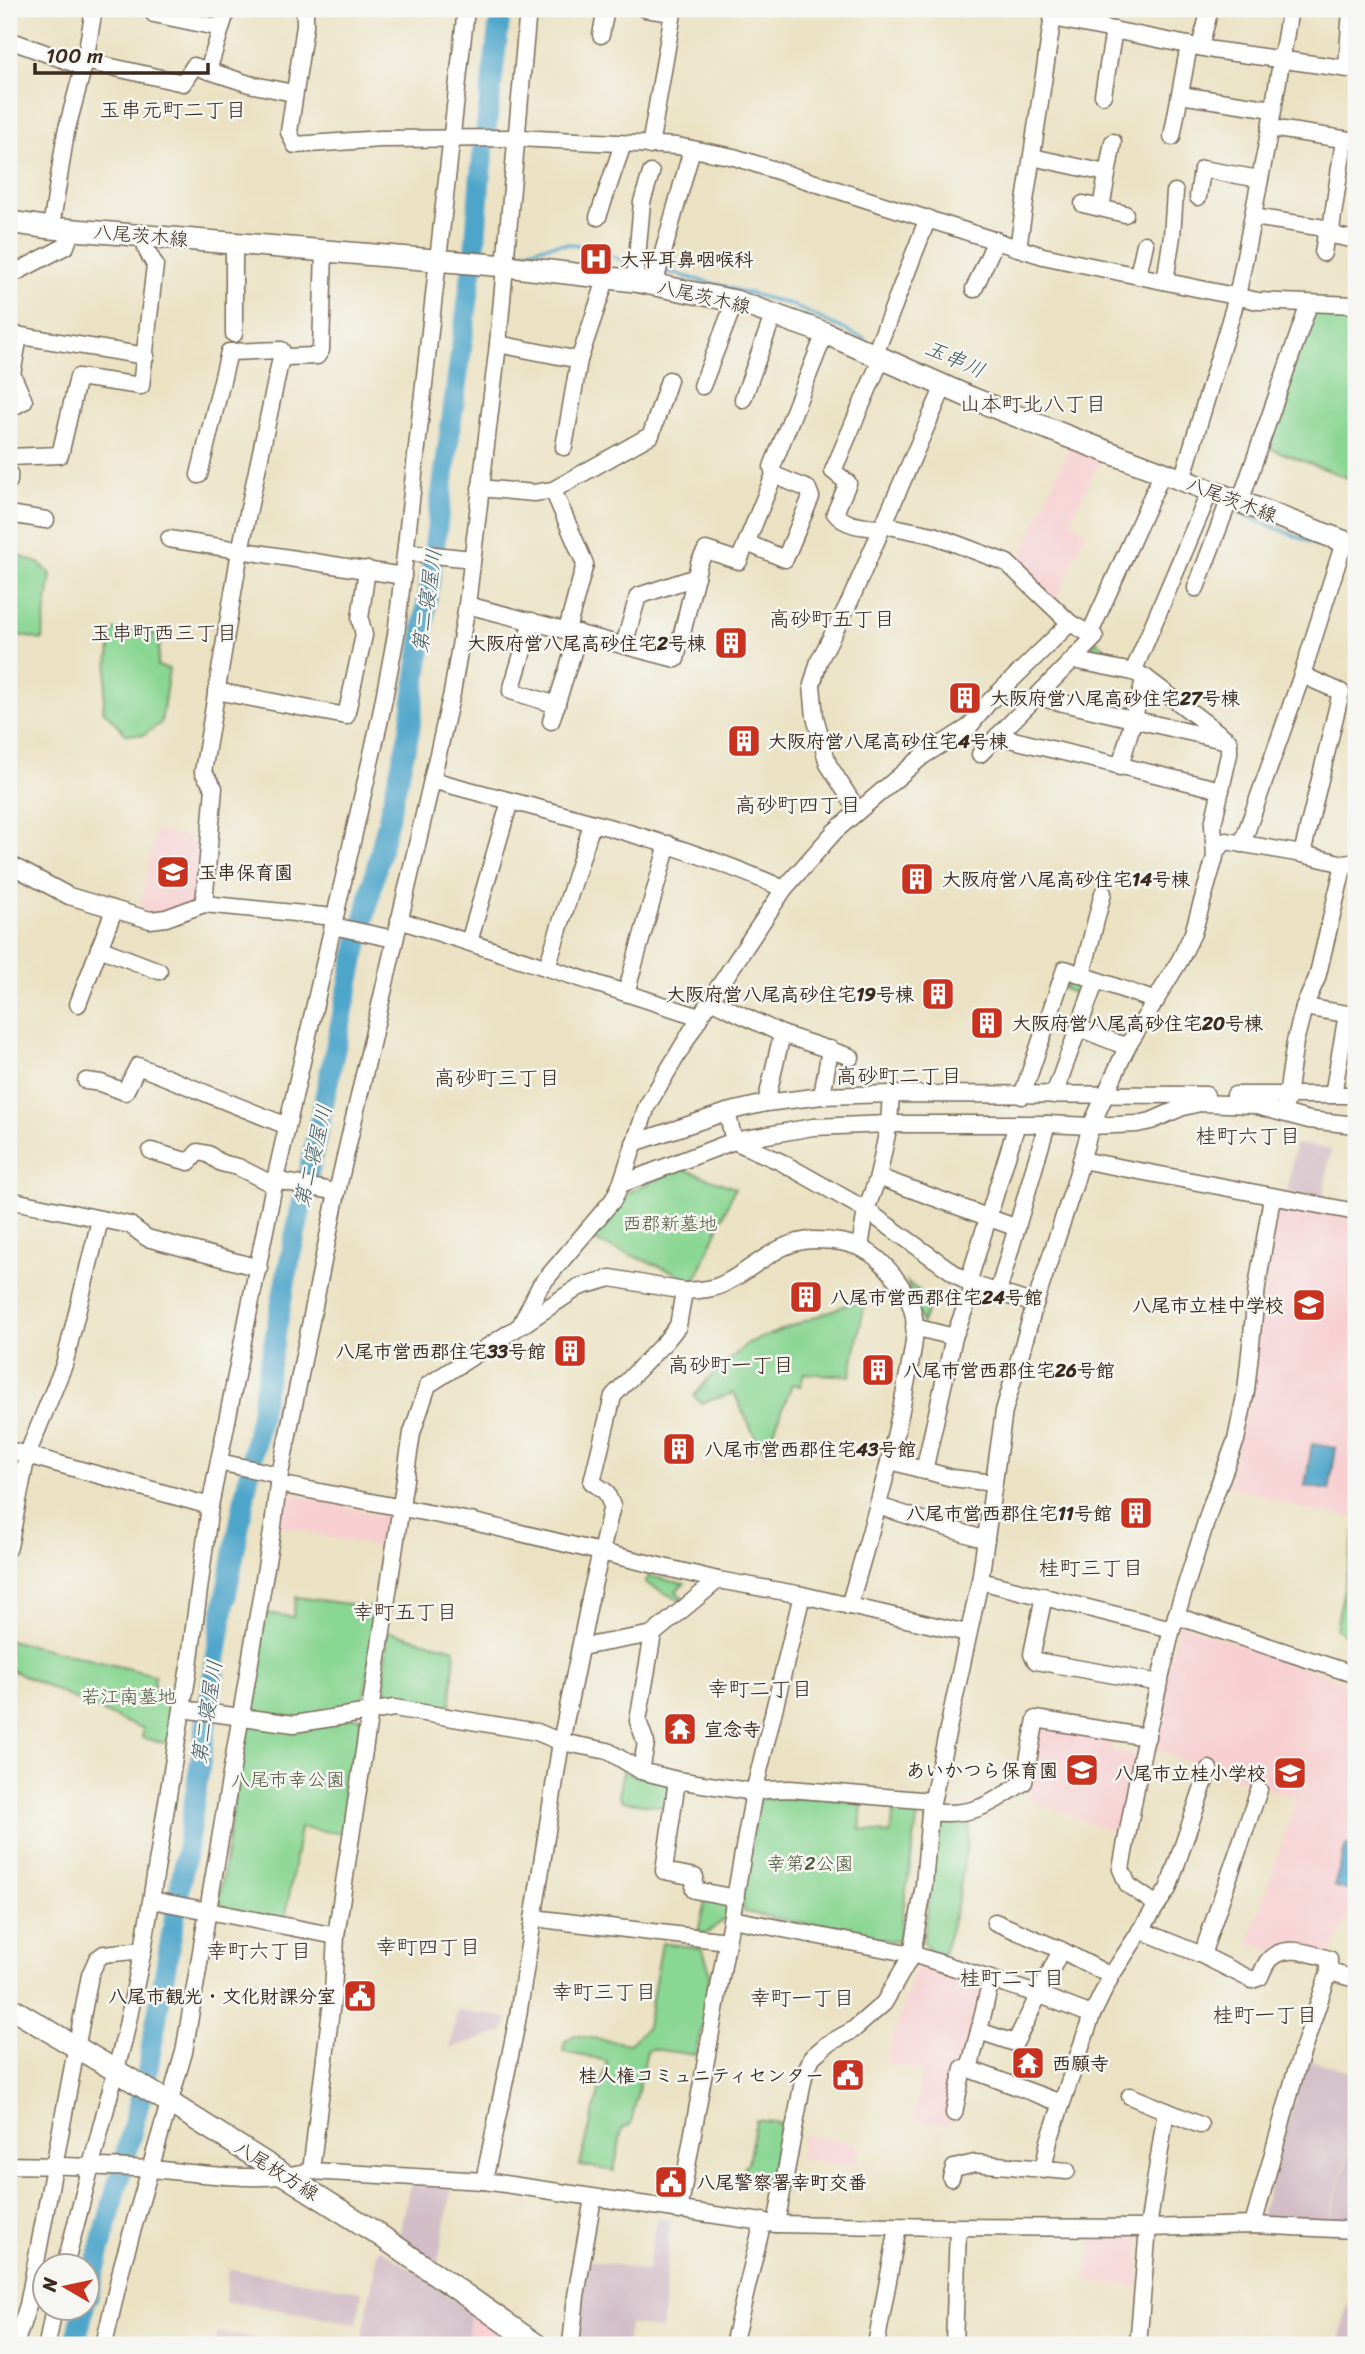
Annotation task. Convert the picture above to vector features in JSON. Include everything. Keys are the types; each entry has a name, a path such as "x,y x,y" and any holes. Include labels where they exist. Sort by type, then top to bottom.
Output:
{"main road":[{"name":"八尾茨木線","path":"9,222 146,236 440,259 607,278 647,272 775,313 879,351 944,386 1165,479 1345,549"},
{"name":"八尾枚方線","path":"9,2007 166,2101 378,2234 537,2345"}],"street":[{"path":"9,276 66,246 61,228 66,132 85,64 94,9"},
{"path":"208,71 227,9"},
{"path":"305,9 306,26 293,93 289,132 295,145 384,139 517,138 692,149 734,157 1043,256 1258,301 1356,305"},
{"path":"69,2252 117,2071 143,1950 182,1709 210,1506 287,1126 380,719 396,635 466,9"},
{"path":"104,2345 166,2101 184,2052 274,1526 279,1479 337,1192 452,693 467,605 498,344 528,9"},
{"path":"601,35 606,9"},
{"path":"645,9 673,13 650,146"},
{"path":"1097,26 1100,9"},
{"path":"1172,136 1180,95 1210,9"},
{"path":"1090,633 1165,479 1237,297 1290,9"},
{"path":"1018,248 1054,13 1114,30 1195,46 1352,69 1351,9"},
{"path":"154,15 221,29"},
{"path":"1102,95 1114,30"},
{"path":"9,40 85,64 183,83 194,66 249,84 293,93"},
{"path":"1180,95 1273,109"},
{"path":"1270,128 1350,140 1331,229 1326,234 1323,253"},
{"path":"1101,208 1113,142"},
{"path":"598,217 623,144"},
{"path":"647,272 692,149"},
{"path":"1032,157 1106,173"},
{"path":"1198,197 1202,170 1260,178"},
{"path":"647,272 642,202 651,173"},
{"path":"1165,281 1175,192"},
{"path":"1083,204 1125,214"},
{"path":"1253,217 1331,229 1336,236 1356,240"},
{"path":"928,218 833,471 848,483 835,513 840,520 860,527 883,526 933,535 1007,563 1070,623 1095,637 980,754"},
{"path":"9,457 60,455 78,377 141,386 155,265 146,249 146,236"},
{"path":"974,289 996,240"},
{"path":"234,242 234,334"},
{"path":"1138,275 1145,244"},
{"path":"204,904 214,788 203,772 240,551 280,362 285,357 317,356 321,350 324,250"},
{"path":"564,447 579,360 607,278"},
{"path":"702,386 735,301"},
{"path":"1196,589 1310,304"},
{"path":"743,399 775,313"},
{"path":"467,605 676,659 696,577 706,550 739,561 774,475 772,467 825,333"},
{"path":"9,409 24,401 12,374 14,335 146,356"},
{"path":"498,344 579,360"},
{"path":"199,475 229,352 281,350 285,357"},
{"path":"480,488 534,492 553,490 651,435 669,380"},
{"path":"858,811 828,764 814,717 812,685 819,661 850,601 944,386"},
{"path":"9,473 9,481"},
{"path":"747,543 785,559 811,497 808,489 774,475"},
{"path":"551,721 573,632 585,564 553,490"},
{"path":"1120,767 1133,720 1139,674 1208,495"},
{"path":"9,514 46,520"},
{"path":"169,539 403,576"},
{"path":"1242,844 1345,549"},
{"path":"406,552 472,559"},
{"path":"216,691 346,716 364,635 360,619 367,569"},
{"path":"624,645 638,596 696,577"},
{"path":"532,621 511,691 557,705"},
{"path":"520,1326 540,1286 613,1200 648,1106 710,1000 784,889 835,831 923,756 969,727 988,703 1070,623"},
{"path":"1073,660 1139,674 1229,741"},
{"path":"1302,675 1341,692 1302,854"},
{"path":"1037,697 1229,741"},
{"path":"997,736 1221,790"},
{"path":"733,2345 769,2223 804,2076 812,2057 826,2045 853,2030 884,2003 912,1954 924,1885 931,1807 980,1581 1004,1411 1091,1126 1127,1047 1180,960 1192,933 1216,851 1213,824 1229,754 1229,741"},
{"path":"432,780 668,844 737,868 784,889"},
{"path":"469,942 510,802"},
{"path":"547,967 592,824"},
{"path":"1216,851 1226,841 1350,863 1317,978 1304,1007 1295,1042 1284,1112"},
{"path":"626,993 668,844"},
{"path":"9,864 69,896 150,919 166,918 204,904 333,922 394,939"},
{"path":"1054,1095 1079,1028 1103,893"},
{"path":"78,1003 114,910"},
{"path":"399,920 700,1017"},
{"path":"99,948 159,971"},
{"path":"1022,1096 1065,969 1156,1001"},
{"path":"710,1000 782,1034 851,1057"},
{"path":"1304,1007 1347,1014 1333,1095"},
{"path":"1079,1028 1127,1047"},
{"path":"766,1103 782,1034"},
{"path":"1042,1037 1072,1047"},
{"path":"822,1096 830,1049"},
{"path":"86,1081 101,1083 125,1092 138,1066 287,1126"},
{"path":"860,1247 866,1210 878,1177 889,1124 891,1094"},
{"path":"634,1143 727,1112 766,1103 822,1096 1356,1095"},
{"path":"621,1184 734,1141 813,1127 889,1124 1091,1126 1152,1121 1183,1107 1200,1103 1253,1105 1309,1120 1356,1125"},
{"path":"727,1112 734,1141"},
{"path":"924,1471 954,1337 1017,1124"},
{"path":"998,1292 1047,1124"},
{"path":"734,1141 781,1162 866,1210 971,1284 1035,1304"},
{"path":"151,1151 189,1161 198,1152 208,1154 221,1163 238,1167 275,1183 337,1192"},
{"path":"1081,1160 1356,1212"},
{"path":"878,1177 1017,1228"},
{"path":"1157,1905 1128,1885 1121,1869 1147,1737 1174,1622 1212,1503 1236,1440 1246,1391 1257,1287 1272,1197"},
{"path":"9,1200 130,1225 147,1238 259,1268"},
{"path":"9,1547 27,1455 64,1365 100,1220"},
{"path":"311,2171 333,1993 336,1936 372,1710 400,1506 412,1433 428,1385 579,1287 611,1278 684,1292 725,1284 779,1248 795,1241 827,1241 860,1247 879,1258 908,1297 914,1316 914,1344 891,1461 849,1606"},
{"path":"484,2182 517,2022 561,1742 612,1506 607,1492 592,1482 613,1396 678,1326 684,1292"},
{"path":"914,1327 954,1337"},
{"path":"9,1450 210,1506"},
{"path":"891,1461 952,1478 994,1483"},
{"path":"219,1462 279,1479 602,1554 718,1580 802,1595 967,1633"},
{"path":"878,1506 986,1540"},
{"path":"581,1647 653,1634 718,1580"},
{"path":"980,1581 1174,1622 1356,1675"},
{"path":"679,2211 754,1793 802,1595"},
{"path":"1044,1596 1032,1654 1036,1661 1160,1683"},
{"path":"641,1771 646,1743 638,1721 653,1634"},
{"path":"182,1709 294,1724 394,1708 537,1732 561,1742 608,1751 641,1771 677,1780 754,1793 790,1790 931,1807 950,1814 977,1811 1024,1782 1036,1718 1147,1737"},
{"path":"1043,2170 1061,2103 1092,2015 1111,1976 1168,1889 1209,1769"},
{"path":"677,1780 664,1871 695,1877 694,1891 736,1898"},
{"path":"1202,1955 1259,1790"},
{"path":"152,1899 336,1936"},
{"path":"533,1918 727,1941"},
{"path":"733,1919 912,1954 1040,1995 1092,2015"},
{"path":"995,1922 1061,1950 1111,1976"},
{"path":"1140,1930 1202,1955 1252,1980 1260,1977 1269,1960 1289,1950 1329,1959 1329,1972 1296,2071 1253,2225"},
{"path":"15,2345 15,2322 28,2305 90,1975 97,1959 104,1954 143,1950"},
{"path":"979,2031 1014,2043 1061,1950"},
{"path":"1329,1972 1356,1979"},
{"path":"969,2068 991,1979"},
{"path":"954,2113 962,2068 969,2068 1061,2103"},
{"path":"1130,2096 1200,2125"},
{"path":"1138,2345 1148,2228 1166,2111"},
{"path":"951,2178 954,2168 975,2163 1067,2171"},
{"path":"9,2165 91,2166 288,2177 311,2171 484,2182 769,2223 958,2228 1253,2225 1356,2230"},
{"path":"571,2345 576,2296 593,2198"},
{"path":"876,2345 898,2227"},
{"path":"954,2345 958,2228"},
{"path":"47,2345 51,2322"}],"shaded area":[{"path":"1070,445 1102,456 1070,522 1087,531 1054,604 1016,567"},
{"name":"玉串保育園","path":"155,831 201,839 194,904 155,914 140,910"},
{"path":"1295,1144 1331,1149 1323,1198 1287,1192"},
{"name":"八尾市立桂中学校","path":"1277,1204 1356,1219 1356,1518 1305,1510 1227,1485 1250,1392"},
{"path":"289,1494 388,1517 392,1524 388,1550 280,1526 284,1498"},
{"name":"八尾市立桂小学校","path":"1179,1623 1356,1686 1356,1901 1330,1955 1272,1950 1249,1943 1296,1799 1149,1747"},
{"name":"あいかつら保育園","path":"1040,1723 1112,1735 1111,1750 1137,1754 1119,1833 1029,1800 1027,1786"},
{"path":"922,1967 986,1987 967,2062 961,2063 948,2125 913,2120 922,2070 885,2063 914,1971"},
{"path":"457,2010 508,2018 504,2032 450,2048"},
{"path":"1306,2059 1356,2073 1356,2121 1329,2218 1260,2219"},
{"path":"1356,2124 1356,2219 1330,2219"},
{"path":"803,2135 858,2144 856,2168 799,2159"},
{"path":"410,2184 452,2188 438,2262 399,2237"},
{"path":"657,2218 670,2220 662,2330 629,2324 626,2345 574,2345 585,2259 647,2271"},
{"path":"1093,2233 1140,2233 1139,2286 1086,2282"},
{"path":"381,2249 471,2311 466,2345 361,2345 378,2250"},
{"path":"1356,2267 1356,2345 1338,2345"},
{"path":"229,2269 362,2291 357,2323 224,2301"},
{"path":"472,2312 520,2345 466,2345"},
{"path":"218,2332 292,2345 213,2345"}],"green space":[{"path":"1348,307 1356,309 1356,481 1264,446 1313,313"},
{"path":"18,555 40,564 51,574 42,640 9,633 9,587"},
{"path":"112,630 161,635 157,666 169,669 161,723 143,735 126,734 103,710"},
{"path":"1097,641 1128,668 1080,659"},
{"path":"1068,978 1087,981 1086,998 1064,989"},
{"name":"西郡新墓地","path":"681,1168 735,1188 694,1284 672,1271 589,1239 623,1195"},
{"path":"907,1282 932,1300 922,1323"},
{"path":"866,1297 850,1376 804,1373 800,1386 792,1384 766,1452 756,1439 734,1393 701,1403 694,1396 708,1379 748,1343"},
{"path":"1356,1524 1356,1669 1344,1664 1351,1638 1336,1629"},
{"path":"649,1576 684,1584 676,1591 685,1603 645,1583"},
{"path":"296,1597 379,1608 362,1709 293,1720 255,1716 251,1705 265,1613 293,1617"},
{"path":"387,1631 455,1649 450,1711 396,1703 384,1684"},
{"name":"若江南墓地","path":"9,1640 155,1675 154,1689 178,1693 170,1744 142,1738 143,1728 9,1669"},
{"name":"八尾市幸公園","path":"361,1717 346,1834 300,1828 285,1921 225,1908 219,1900 246,1724"},
{"path":"623,1770 633,1775 668,1782 673,1789 670,1808 623,1801 619,1797"},
{"name":"幸第2公園","path":"820,1798 862,1802 860,1829 890,1834 895,1807 907,1808 918,1815 898,1942 744,1912 742,1899 758,1800"},
{"path":"939,1817 971,1819 957,1906 943,1956 931,1954 923,1942"},
{"path":"706,1896 728,1904 726,1918 707,1933 698,1932"},
{"path":"662,1943 701,1948 706,1960 709,1973 708,2001 695,2055 647,2050 631,2124 622,2129 614,2171 580,2165 607,2061 563,2052 565,2042 574,2035 630,2044 647,2027"},
{"path":"756,2120 781,2123 769,2184 741,2178 748,2163"}],"water":[{"path":"1312,1444 1336,1448 1329,1490 1305,1486"},
{"path":"1346,1845 1356,1848 1356,1893 1334,1886"}],"waterway":[{"name":"第二寝屋川","path":"100,2252 147,2073 189,1836 223,1612 286,1278 354,961 409,733 475,248 480,178 501,9"},
{"name":"玉串川","path":"517,253 570,244 630,262"},
{"name":"玉串川","path":"661,270 789,304 865,339"},
{"name":"玉串川","path":"1231,510 1335,552"},
{"name":"玉串川","path":"1345,556 1356,560"},
{"name":"第二寝屋川","path":"75,2345 81,2322"}],"place":[{"name":"大平耳鼻咽喉科","path":"596,259"},
{"name":"大阪府営八尾高砂住宅2号棟","path":"731,643"},
{"name":"大阪府営八尾高砂住宅27号棟","path":"965,698"},
{"name":"大阪府営八尾高砂住宅4号棟","path":"744,741"},
{"name":"玉串保育園","path":"173,872"},
{"name":"大阪府営八尾高砂住宅14号棟","path":"917,879"},
{"name":"大阪府営八尾高砂住宅19号棟","path":"938,994"},
{"name":"大阪府営八尾高砂住宅20号棟","path":"987,1023"},
{"name":"八尾市営西郡住宅24号館","path":"806,1297"},
{"name":"八尾市立桂中学校","path":"1309,1305"},
{"name":"八尾市営西郡住宅33号館","path":"570,1351"},
{"name":"八尾市営西郡住宅26号館","path":"878,1370"},
{"name":"八尾市営西郡住宅43号館","path":"679,1449"},
{"name":"八尾市営西郡住宅11号館","path":"1136,1513"},
{"name":"宣念寺","path":"680,1729"},
{"name":"あいかつら保育園","path":"1082,1770"},
{"name":"八尾市立桂小学校","path":"1290,1773"},
{"name":"八尾市観光・文化財課分室","path":"360,1996"},
{"name":"西願寺","path":"1028,2063"},
{"name":"桂人権コミュニティセンター","path":"848,2075"},
{"name":"八尾警察署幸町交番","path":"671,2182"}],"district":[{"name":"玉串元町二丁目","path":"173,110"},
{"name":"山本町北八丁目","path":"1033,404"},
{"name":"高砂町五丁目","path":"832,619"},
{"name":"玉串町西三丁目","path":"164,633"},
{"name":"高砂町四丁目","path":"798,805"},
{"name":"高砂町二丁目","path":"899,1076"},
{"name":"高砂町三丁目","path":"497,1078"},
{"name":"桂町六丁目","path":"1248,1136"},
{"name":"高砂町一丁目","path":"731,1365"},
{"name":"桂町三丁目","path":"1091,1568"},
{"name":"幸町五丁目","path":"405,1612"},
{"name":"幸町二丁目","path":"760,1689"},
{"name":"幸町四丁目","path":"428,1947"},
{"name":"幸町六丁目","path":"259,1951"},
{"name":"桂町二丁目","path":"1012,1978"},
{"name":"幸町三丁目","path":"604,1992"},
{"name":"幸町一丁目","path":"802,1998"},
{"name":"桂町一丁目","path":"1265,2015"}]}
